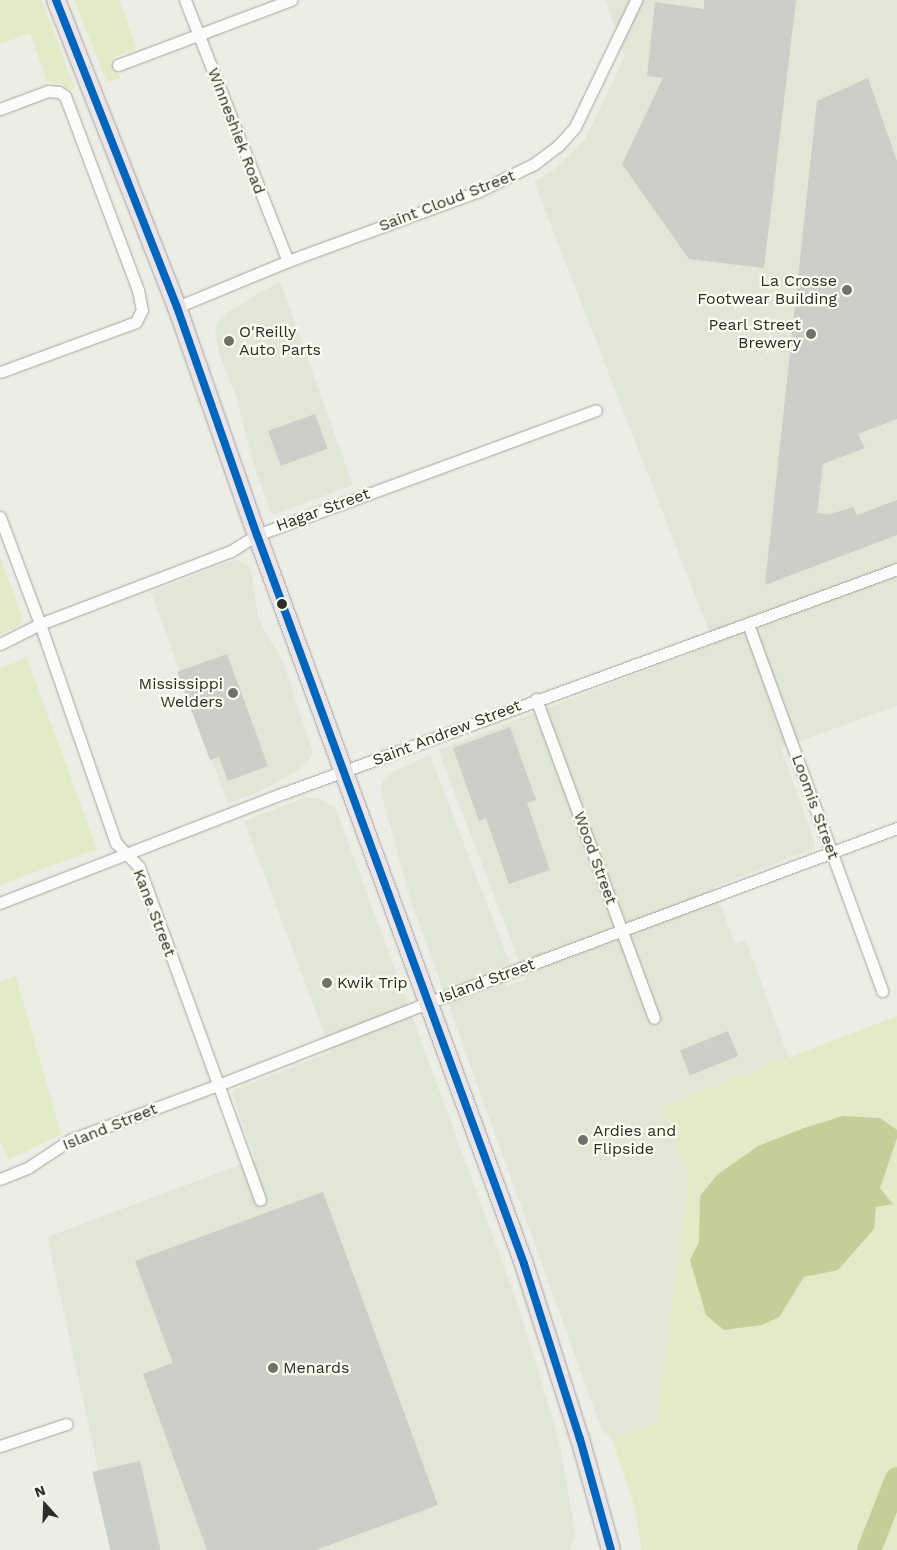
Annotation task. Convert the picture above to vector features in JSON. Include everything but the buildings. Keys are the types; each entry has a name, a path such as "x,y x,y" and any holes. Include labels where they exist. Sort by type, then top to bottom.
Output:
{"main road":[{"path":"56,0 177,307 257,535 524,1264 580,1439 611,1550"}],"street":[{"name":"Winneshiek Road","path":"185,0 288,262"},
{"path":"118,65 291,0"},
{"name":"Saint Cloud Street","path":"177,307 288,262 478,192 534,164 558,146 574,127 636,0"},
{"path":"0,109 48,91 59,92 68,102 138,290 142,310 141,316 136,322 0,372"},
{"name":"Hagar Street","path":"0,644 40,624 231,552 257,535 596,410"},
{"name":"Kane Street","path":"0,518 40,624 116,843 138,867 260,1200"},
{"name":"Saint Andrew Street","path":"0,903 126,853 536,700 897,569"},
{"name":"Loomis Street","path":"748,624 882,991"},
{"name":"Wood Street","path":"536,700 654,1018"},
{"name":"Island Street","path":"0,1179 29,1167 70,1140 218,1085 427,1003 897,828"},
{"path":"0,1446 66,1424"}],"shaded area":[{"path":"0,0 42,0 75,88 68,90 62,84 47,81 30,33 0,44"},
{"path":"74,0 119,0 137,48 113,58 120,78 107,82"},
{"path":"605,0 897,0 897,706 781,748 815,845 813,849 714,887 735,944 746,940 789,1059 663,1106 689,1179 657,1424 612,1439 601,1428 410,898 380,790 383,781 393,772 430,755 510,964 501,968 507,986 526,979 438,750 714,644 534,182 553,170 585,139 625,56"},
{"path":"280,281 353,485 272,515 254,466 236,397 220,356 215,329 219,320 228,312"},
{"path":"0,556 22,617 21,623 16,627 0,634"},
{"path":"239,560 247,565 251,571 258,614 266,634 283,661 313,753 307,763 297,771 261,791 228,804 151,592 231,561"},
{"path":"27,658 97,849 0,885 0,668"},
{"path":"306,797 322,799 336,809 517,1302 558,1436 576,1535 570,1550 116,1550 47,1237 255,1159 232,1093 236,1089 331,1052 244,821"},
{"path":"16,976 61,1134 8,1160 0,1141 0,982"},
{"path":"897,1016 897,1550 642,1550 633,1502 612,1439 657,1423 689,1179 663,1106"},
{"path":"843,1116 880,1118 897,1130 897,1138 880,1188 893,1204 876,1207 874,1229 838,1270 804,1277 779,1317 762,1325 724,1330 706,1315 690,1260 699,1242 700,1196 717,1175 758,1146 804,1128"}],"waterway":[{"path":"869,1550 897,1479"}],"transit line":[{"path":"56,0 177,307 257,535 524,1264 580,1439 611,1550"}],"place":[{"name":"La Crosse Footwear Building","path":"847,290"},
{"name":"Pearl Street Brewery","path":"811,334"},
{"name":"O'Reilly Auto Parts","path":"229,341"},
{"name":"Mississippi Welders","path":"233,693"},
{"name":"Kwik Trip","path":"327,983"},
{"name":"Ardies and Flipside","path":"583,1140"},
{"name":"Menards","path":"273,1368"}]}
